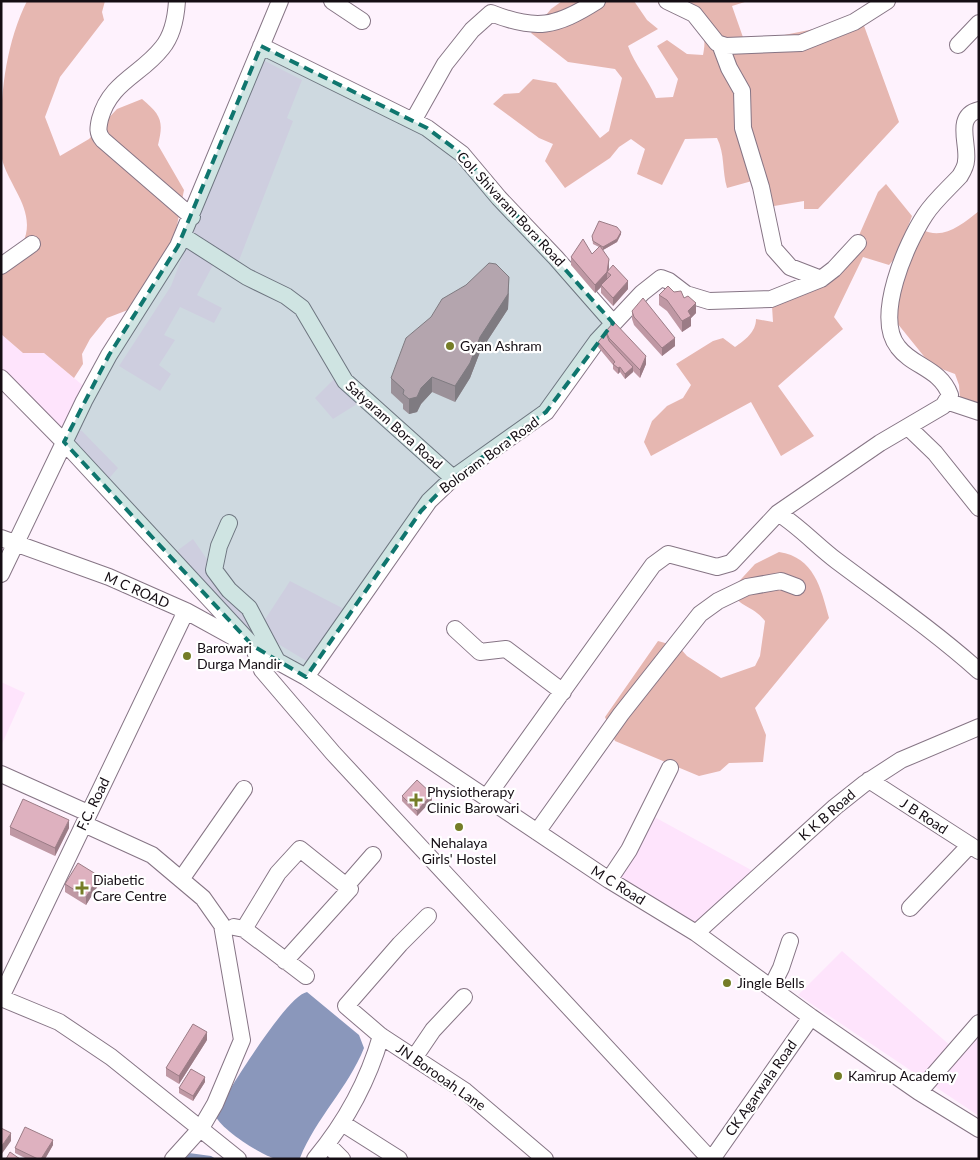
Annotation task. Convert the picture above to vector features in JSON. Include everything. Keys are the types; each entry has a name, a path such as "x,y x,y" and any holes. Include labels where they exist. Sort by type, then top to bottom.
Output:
{"street":[{"path":"177,1 172,31 163,48 113,91 103,108 98,134 192,217"},
{"path":"4,569 9,540 64,442 109,355 183,236 280,1"},
{"path":"332,1 362,21"},
{"path":"413,121 445,64 472,30 491,13 518,23 545,26 583,10 597,1"},
{"path":"667,1 694,14 720,44 729,68 742,91 743,128 761,187 774,249 790,267 821,279"},
{"path":"720,44 726,46 801,43 854,22 887,1"},
{"path":"958,46 979,23"},
{"name":"Col. Shivaram Bora Road","path":"261,46 427,128 462,154 499,198 556,258 613,323"},
{"path":"486,798 563,692 613,618 653,565 668,554 717,567 731,563 778,513 880,442 944,406 950,394 945,382 898,348 890,334 889,306 898,271 922,221 964,169 967,160 965,121 971,113 979,110"},
{"name":"Satyaram Bora Road","path":"183,236 247,277 286,296 302,308 345,382 453,478"},
{"name":"Boloram Bora Road","path":"306,677 436,492 546,412 597,341 642,292 660,278 670,281 686,294 708,301 771,298 821,279 834,270 858,242"},
{"path":"1,266 32,244"},
{"path":"1,378 64,442 253,646 262,670 333,753 715,1157"},
{"path":"946,402 979,412"},
{"path":"908,427 935,453 979,508"},
{"path":"778,513 795,523 834,559 954,649 979,671"},
{"path":"229,524 219,546 214,570 229,590 249,608 276,659"},
{"name":"M C ROAD","path":"9,540 109,577 186,611 253,646"},
{"path":"537,832 621,714 700,614 718,601 747,587 781,581 797,587"},
{"name":"F.C. Road","path":"1,997 86,819 135,722 186,611"},
{"path":"455,629 480,652 506,649 563,692"},
{"name":"M C Road","path":"253,646 306,677 609,880 696,933 770,988 919,1092 979,1129"},
{"name":"K K B Road","path":"696,933 835,806 869,780 901,760 979,727"},
{"path":"609,880 629,850 670,768"},
{"path":"1,774 152,855 182,878 203,898 222,925 242,1040 219,1095 201,1128 173,1159"},
{"name":"J B Road","path":"869,780 975,848"},
{"path":"182,878 244,789"},
{"path":"910,908 975,848"},
{"path":"244,929 278,873 300,849 350,889 285,961"},
{"path":"346,886 373,855"},
{"name":"JN Borooah Lane","path":"428,916 400,944 346,1006 380,1036 466,1091 546,1159"},
{"path":"222,925 244,929 306,976"},
{"path":"770,988 782,968 790,941"},
{"path":"1,997 66,1027 112,1057 238,1159"},
{"path":"414,1058 433,1030 464,997"},
{"name":"CK Agarwala Road","path":"715,1157 811,1017"},
{"path":"919,1092 979,1022"},
{"path":"315,1159 342,1123 374,1062 380,1036"},
{"path":"342,1123 399,1159"},
{"path":"328,1144 342,1159"}],"highlighted area":[{"path":"261,46 427,128 462,154 613,323 546,412 453,478 421,511 306,677 253,646 64,442 109,355 178,246"}],"shaded area":[{"path":"27,1 105,1 102,12 104,20 60,77 45,117 60,156 89,139 117,109 142,99 157,114 161,124 158,145 184,190 170,261 133,308 107,318 90,339 82,354 83,364 74,378 44,353 23,353 1,334 1,262 22,243 26,234 27,224 23,205 2,159 1,115 6,65 20,16"},
{"path":"562,1 634,1 647,20 658,29 628,46 656,98 673,97 678,79 657,46 667,40 687,54 703,55 704,45 702,32 698,26 686,16 658,4 659,1 748,1 732,6 745,43 824,27 863,23 899,122 818,209 804,209 804,201 774,206 752,181 727,188 720,144 717,138 685,139 662,185 637,174 645,149 631,139 619,147 610,158 565,188 545,161 553,144 539,138 493,104 504,94 519,93 533,79 556,83 600,138 609,131 622,78 615,69 568,62 531,33 551,9"},
{"path":"259,58 302,80 287,118 293,121 233,276 213,265 197,295 222,308 214,323 180,307 164,335 175,340 159,365 171,374 160,391 119,366 171,286"},
{"path":"886,184 912,216 897,256 889,265 863,257 834,317 843,329 778,386 814,436 781,456 751,402 651,456 644,442 652,421 667,406 683,398 691,385 676,364 713,341 723,338 735,347 752,332 756,319 773,322 772,306 804,291 853,249 878,192"},
{"path":"979,211 979,406 960,399 959,385 955,374 931,365 893,318 890,307 921,229 937,233 951,230"},
{"path":"1,334 23,353 44,353 86,388 61,428 1,372"},
{"path":"336,377 357,404 333,419 315,398"},
{"path":"81,430 118,468 106,482 69,445"},
{"path":"193,539 220,578 262,624 290,581 348,611 313,665 270,639 245,636 174,553"},
{"path":"779,552 791,555 808,567 819,585 829,618 755,708 766,735 763,762 729,763 720,771 699,776 615,741 605,717 658,641 679,647 687,656 721,678 755,666 760,656 765,621 756,612 738,601 731,590 755,564"},
{"path":"1,682 25,693 1,746"},
{"path":"649,814 753,871 697,921 691,924 617,875"},
{"path":"842,951 952,1047 979,1028 979,1116 798,995"}],"water":[{"path":"307,992 359,1035 364,1048 357,1063 314,1130 300,1158 273,1158 249,1146 231,1133 223,1126 215,1114 272,1026 298,997"},
{"path":"189,1153 211,1156 216,1159 181,1159"}],"building":[{"path":"599,221 617,227 621,232 617,239 603,247 593,241 592,236"},
{"path":"583,239 592,254 600,246 609,259 607,272 595,285 571,257"},
{"name":"Gyan Ashram","path":"489,263 496,264 509,277 508,294 480,337 470,363 455,386 432,377 421,388 417,397 409,399 403,394 404,390 391,378 406,338 431,317 442,299 466,285"},
{"path":"613,265 628,281 613,298 601,285 611,275 607,272"},
{"path":"668,286 674,292 681,291 684,298 688,296 696,303 688,311 691,316 682,321 667,300 659,295"},
{"path":"643,298 675,338 662,348 634,317 632,311"},
{"path":"614,322 646,356 640,370 609,338 606,331"},
{"path":"606,333 609,341 633,367 625,374 620,367 618,368 613,364 615,362 598,342"},
{"path":"417,780 432,794 417,811 402,796"},
{"path":"23,799 69,820 55,848 10,827"},
{"name":"Diabetic Care Centre","path":"78,863 99,876 86,897 65,884"},
{"path":"193,1024 207,1032 179,1076 166,1068"},
{"path":"191,1069 205,1077 193,1096 179,1088"},
{"path":"25,1127 53,1140 41,1159 15,1148"},
{"path":"1,1128 11,1133 1,1147"},
{"path":"10,1152 20,1159 6,1159"}],"place":[{"name":"Gyan Ashram","path":"450,346"},
{"name":"Barowari Durga Mandir","path":"187,656"},
{"name":"Physiotherapy Clinic Barowari","path":"416,800"},
{"name":"Nehalaya Girls' Hostel","path":"459,827"},
{"name":"Diabetic Care Centre","path":"82,888"},
{"name":"Jingle Bells","path":"727,983"},
{"name":"Kamrup Academy","path":"838,1076"}]}
